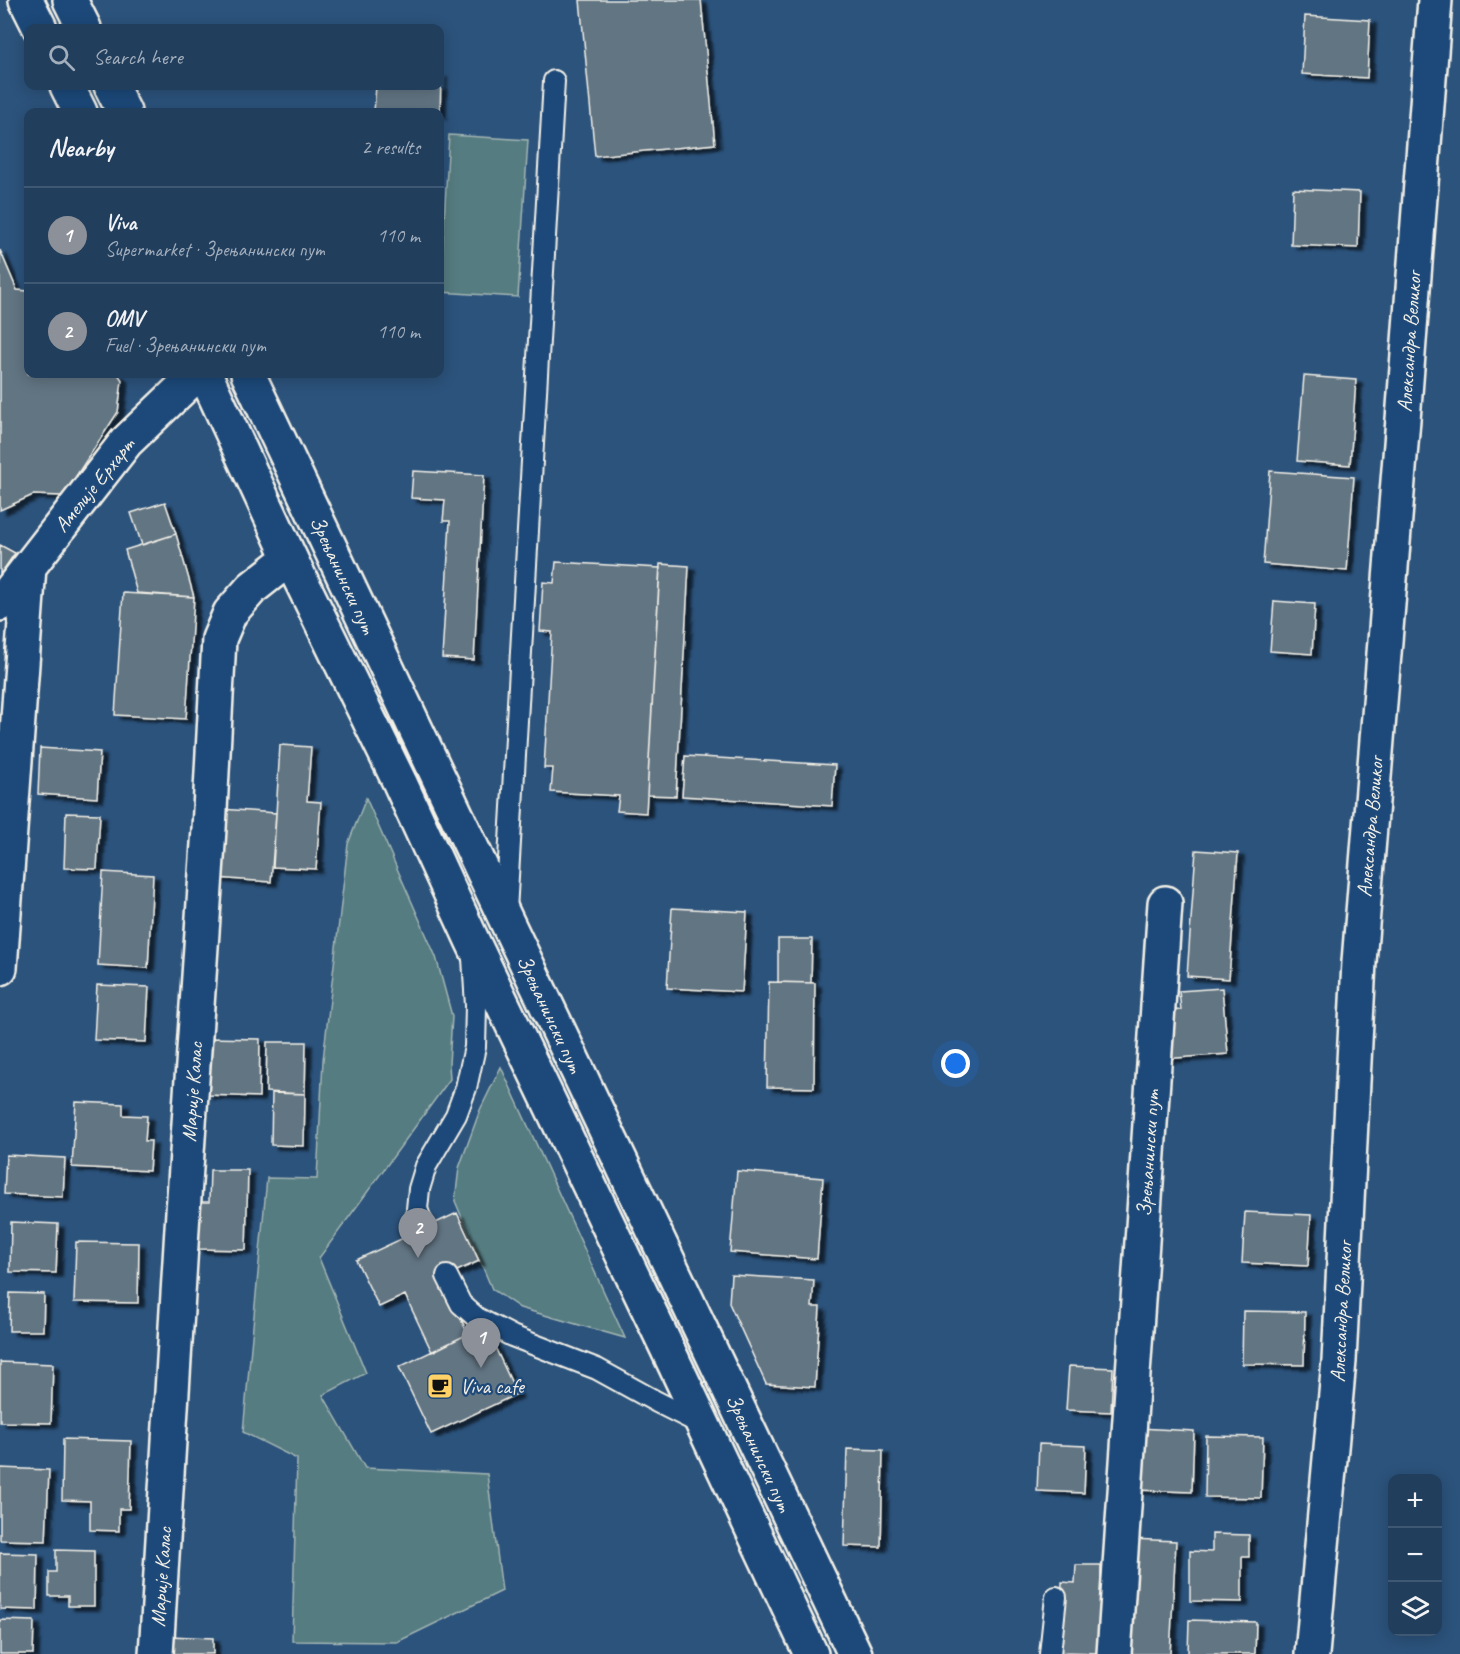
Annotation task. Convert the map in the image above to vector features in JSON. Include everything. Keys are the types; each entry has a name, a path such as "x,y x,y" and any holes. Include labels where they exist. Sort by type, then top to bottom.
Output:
{"street":[{"path":"26,0 38,24"},
{"path":"70,0 82,24"},
{"name":"Александра Великог","path":"1312,1654 1339,1361 1359,962 1435,0"},
{"path":"69,90 78,108"},
{"path":"113,90 122,108"},
{"name":"Амелије Ерхарт","path":"0,604 126,442 193,378"},
{"name":"Зрењанински пут","path":"207,378 290,558 400,783 472,940 812,1654"},
{"name":"Зрењанински пут","path":"250,378 855,1654"},
{"name":"Марије Калас","path":"156,1654 219,639 230,613 252,588 290,558"},
{"path":"0,969 29,567"},
{"name":"Зрењанински пут","path":"1114,1654 1166,903"}],"lane":[{"path":"506,920 554,81"},
{"path":"424,1228 417,1209 419,1189 426,1166 456,1115 466,1088 475,1047 476,1006 472,940"},
{"path":"447,1276 461,1304 477,1318 512,1336 597,1370 704,1425"},
{"path":"1050,1654 1056,1597"}],"green space":[{"path":"449,135 528,140 518,297 444,292 444,222"},
{"path":"366,798 436,957 452,1016 450,1079 319,1258 366,1373 323,1395 365,1468 487,1474 502,1591 397,1642 292,1641 297,1459 243,1432 267,1178 317,1179 323,1060 348,844"},
{"path":"501,1067 625,1338 520,1308 492,1289 455,1201 459,1168 480,1110"}],"building":[{"path":"580,0 701,0 715,144 595,156"},
{"path":"1305,16 1370,20 1367,78 1302,74"},
{"path":"376,90 441,90 440,108 374,108"},
{"path":"1293,189 1360,192 1358,248 1291,245"},
{"path":"0,250 17,290 24,291 24,378 121,378 122,380 118,412 63,496 33,495 0,510"},
{"path":"1304,376 1356,380 1350,465 1297,461"},
{"path":"413,471 484,475 474,660 442,658 450,521 443,521 445,500 411,498"},
{"path":"1270,471 1354,477 1347,571 1263,564"},
{"path":"165,502 176,534 142,545 131,513"},
{"path":"176,534 194,597 137,593 125,550"},
{"path":"0,545 15,553 0,575"},
{"path":"556,562 660,568 646,813 617,811 619,796 551,792 553,768 544,768 552,632 540,631 543,582 554,583"},
{"path":"660,564 689,566 676,796 647,795"},
{"path":"123,593 194,597 186,719 115,715"},
{"path":"1274,601 1315,604 1312,654 1270,651"},
{"path":"280,745 311,747 307,801 321,802 316,869 273,867"},
{"path":"40,748 100,752 97,798 38,794"},
{"path":"685,756 835,765 832,806 682,796"},
{"path":"221,809 276,813 271,882 216,878"},
{"path":"66,813 100,814 97,869 64,868"},
{"path":"1196,850 1238,853 1229,979 1187,976"},
{"path":"103,872 153,875 148,968 98,965"},
{"path":"672,908 747,912 742,992 667,988"},
{"path":"778,939 812,939 811,983 778,982"},
{"path":"769,982 815,983 814,1088 767,1087"},
{"path":"97,985 149,987 146,1042 94,1040"},
{"path":"1222,988 1228,1054 1164,1059 1160,1011 1181,1010 1179,991"},
{"path":"208,1038 260,1039 259,1097 207,1095"},
{"path":"267,1042 306,1042 305,1094 266,1092"},
{"path":"272,1093 305,1094 304,1146 271,1145"},
{"path":"76,1102 123,1104 123,1115 147,1116 145,1141 151,1141 149,1171 72,1167"},
{"path":"6,1155 65,1158 63,1197 4,1194"},
{"path":"210,1170 248,1170 246,1250 197,1249 198,1202 209,1202"},
{"path":"737,1171 823,1178 817,1259 730,1252"},
{"path":"1245,1212 1311,1215 1308,1266 1242,1263"},
{"path":"457,1213 479,1261 441,1278 468,1334 432,1352 405,1295 379,1307 356,1260"},
{"path":"11,1222 58,1224 56,1273 10,1272"},
{"path":"76,1242 139,1243 138,1303 74,1302"},
{"path":"731,1275 814,1280 812,1307 820,1307 815,1387 766,1384 729,1303"},
{"path":"10,1293 44,1294 43,1331 9,1331"},
{"path":"1243,1311 1305,1312 1304,1365 1242,1364"},
{"path":"485,1326 517,1394 431,1434 399,1367"},
{"path":"0,1362 53,1364 51,1423 0,1422"},
{"path":"1069,1366 1113,1368 1111,1412 1066,1410"},
{"path":"1139,1428 1194,1431 1192,1492 1137,1490"},
{"path":"1206,1436 1263,1437 1261,1498 1205,1497"},
{"path":"63,1439 131,1441 129,1509 119,1509 119,1531 90,1530 90,1501 62,1500"},
{"path":"1039,1444 1086,1446 1084,1493 1037,1491"},
{"path":"847,1449 883,1450 881,1547 844,1546"},
{"path":"0,1468 49,1470 46,1541 0,1540"},
{"path":"1212,1534 1249,1535 1249,1557 1242,1557 1242,1602 1190,1601 1190,1551 1212,1552"},
{"path":"1131,1539 1176,1541 1170,1654 1125,1654"},
{"path":"56,1550 94,1551 94,1606 68,1606 68,1596 49,1596 49,1572 56,1572"},
{"path":"0,1553 38,1554 37,1610 0,1609"},
{"path":"1076,1565 1101,1565 1100,1653 1061,1652 1062,1582 1075,1583"},
{"path":"0,1620 34,1621 33,1654 0,1654"},
{"path":"1189,1620 1256,1622 1255,1654 1188,1654"},
{"path":"170,1636 213,1638 213,1654 169,1654"}],"place":[{"name":"OMV","path":"418,1258"},
{"name":"Viva","path":"481,1368"},
{"name":"Viva cafe","path":"440,1386"}]}
